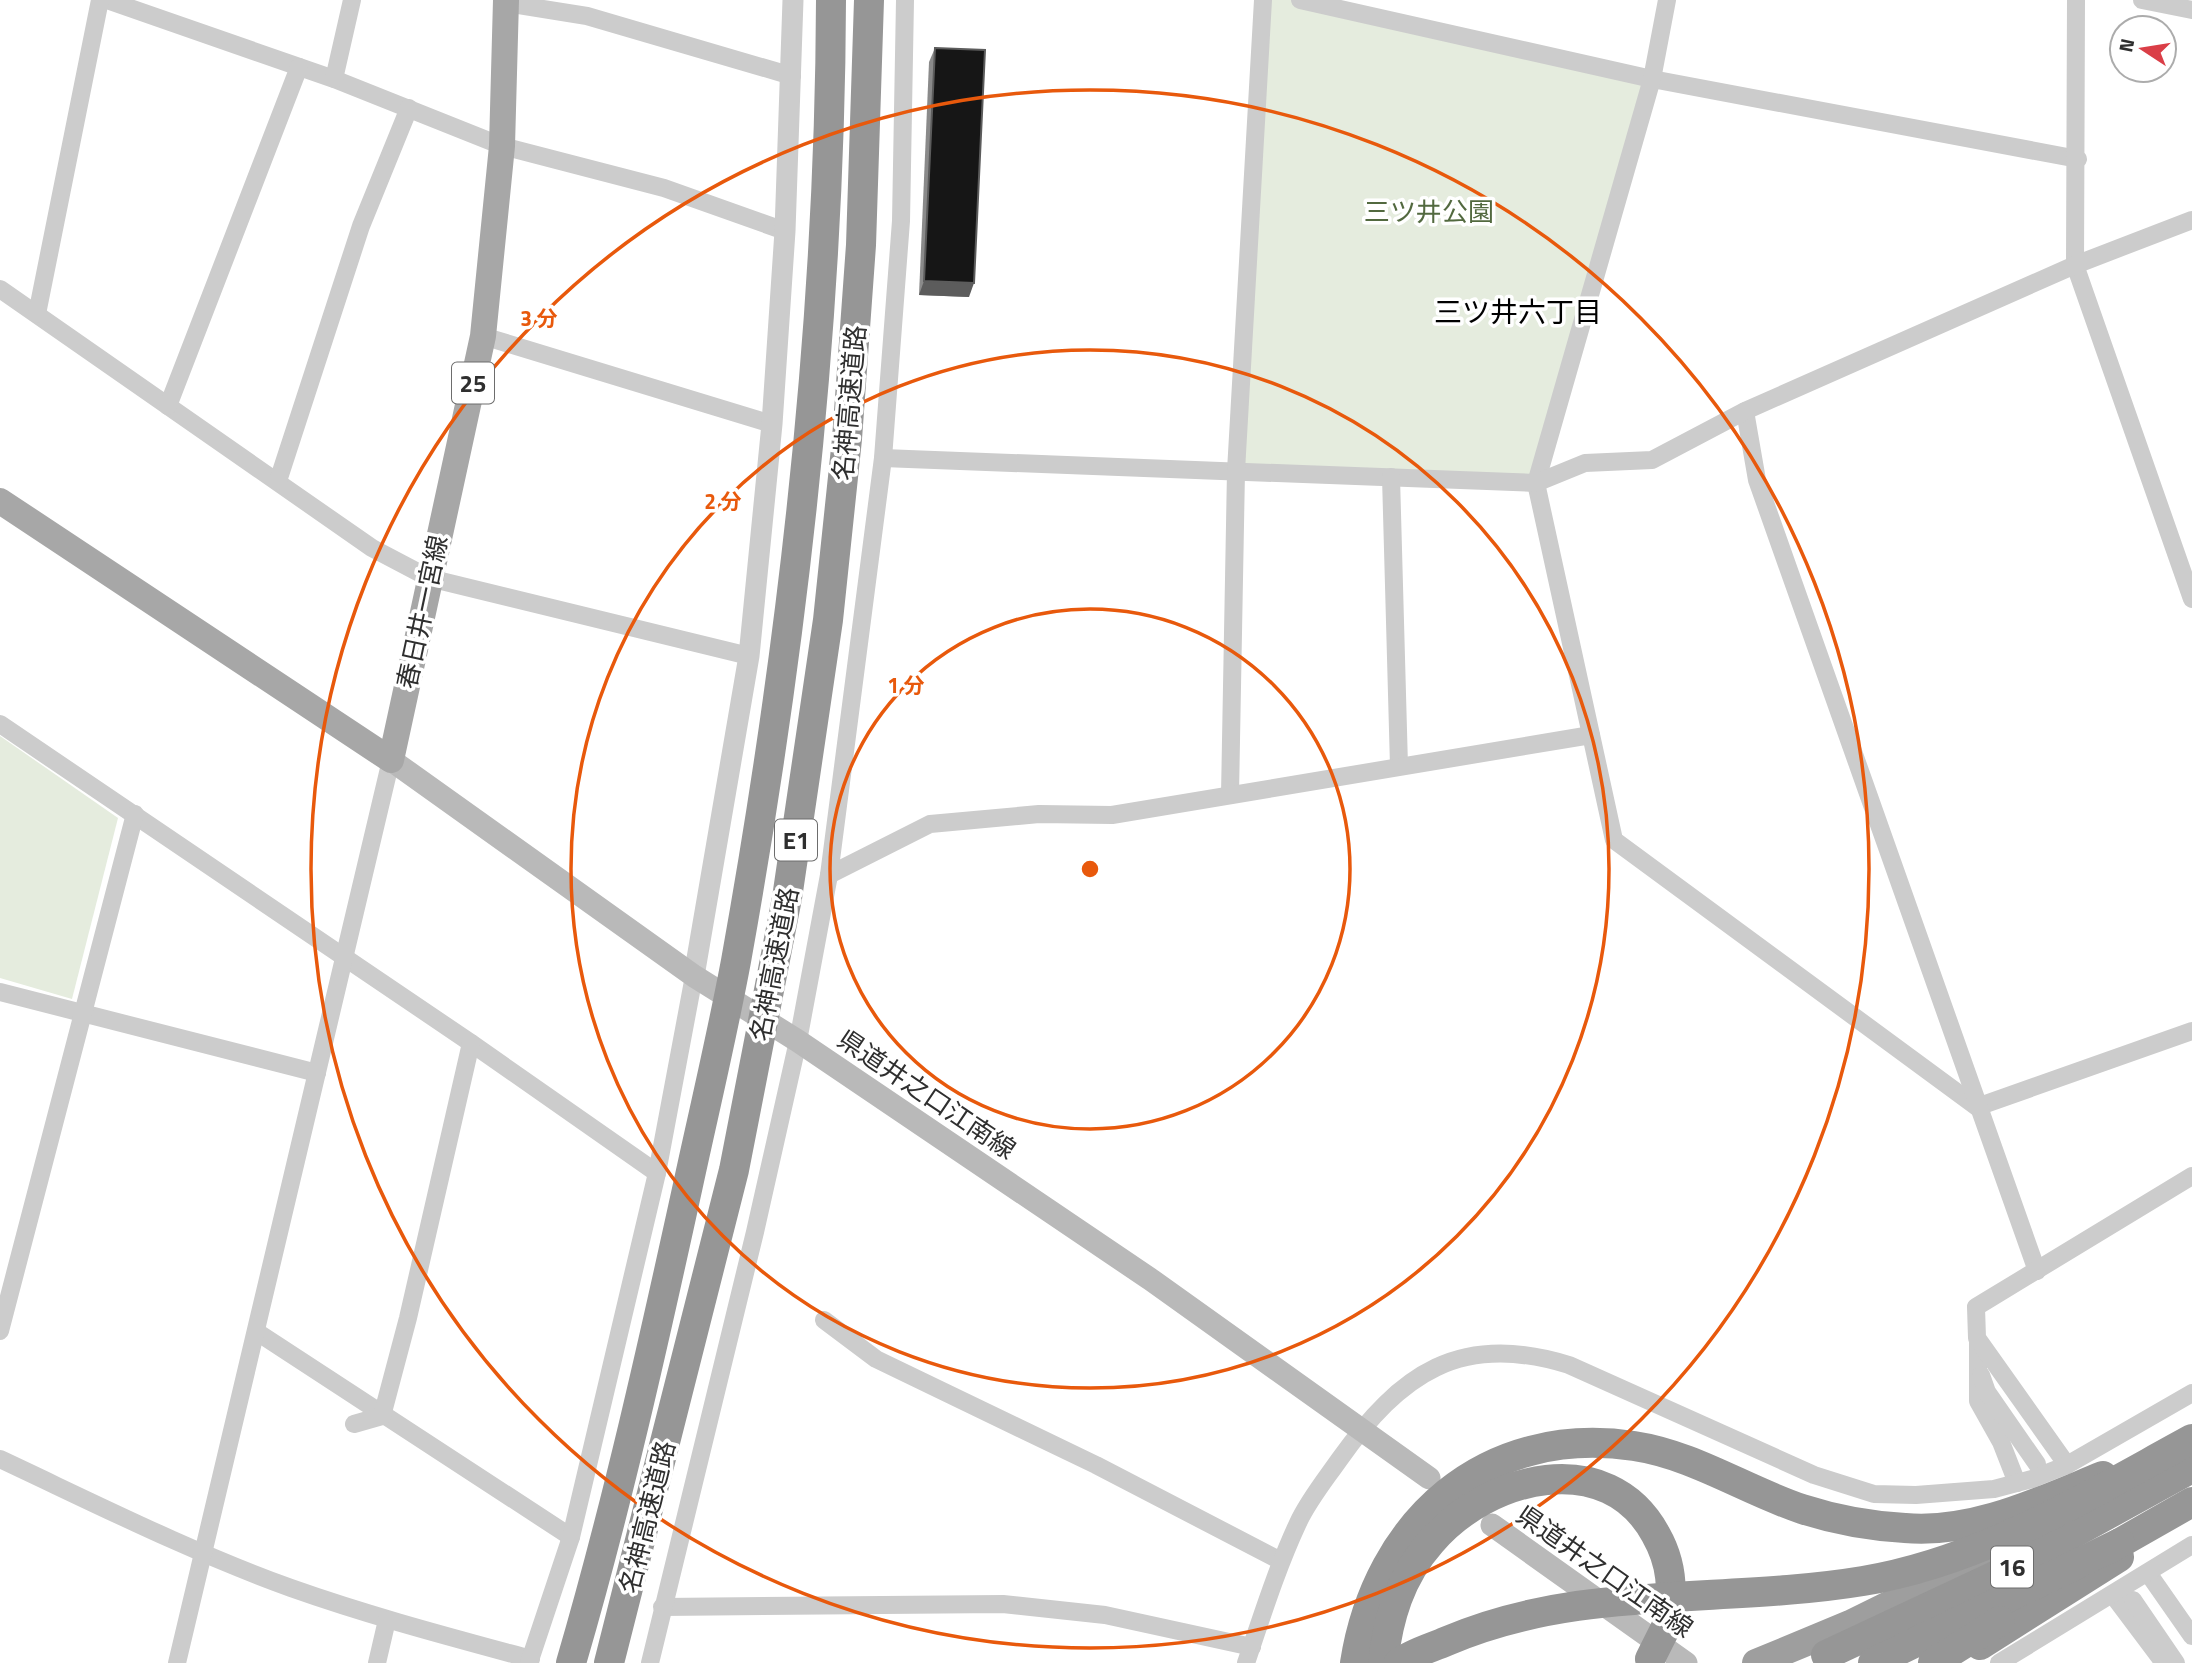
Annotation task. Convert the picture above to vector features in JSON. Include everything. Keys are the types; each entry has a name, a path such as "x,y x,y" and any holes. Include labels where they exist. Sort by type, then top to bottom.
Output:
{"highway":[{"name":"名神高速道路","path":"571,1663 654,1340 735,966 764,796 789,622 809,435 825,243 831,0"},
{"name":"名神高速道路","path":"613,1656 734,1170 787,898 828,620 847,439 861,245 869,0"},
{"path":"1383,1663 1377,1616 1382,1571 1405,1535 1435,1502 1464,1480 1499,1462 1542,1449 1577,1443 1634,1446 1696,1463 1800,1508 1854,1523 1909,1529 1991,1520 2192,1441"},
{"path":"1399,1663 1486,1624 1574,1604 1804,1588 1865,1581 1927,1565 1985,1546 2036,1524 2192,1441"},
{"path":"1756,1663 1850,1624 2034,1534 2192,1441"},
{"name":"16","path":"1807,1663 1999,1574 2192,1468"},
{"path":"1355,1663 1377,1616 1431,1541 1465,1511 1511,1487 1548,1479 1575,1479 1594,1484 1628,1499 1641,1511 1668,1562 1672,1583 1665,1629 1648,1661"},
{"name":"16","path":"1873,1663 2120,1550 2192,1502"},
{"path":"1894,1663 2192,1511"},
{"path":"1933,1663 2120,1550"},
{"path":"1950,1663 2120,1550"}],"main road":[{"name":"春日井一宮線","path":"391,760 483,336 502,146 506,2"},
{"path":"0,500 391,760"},
{"name":"県道井之口江南線","path":"391,760 694,976 798,1041 1362,1427 1429,1478"},
{"name":"県道井之口江南線","path":"1492,1525 1686,1663"}],"street":[{"path":"37,314 100,0"},
{"path":"107,0 334,79 502,146 664,188 785,231"},
{"path":"334,79 352,0"},
{"path":"0,1459 203,1553 290,1588 387,1620 530,1661 571,1537 657,1173 749,656 772,424 785,231 793,0"},
{"path":"650,1663 752,1245 798,1041 829,875 883,458 901,220 905,0"},
{"path":"1230,795 1236,471 1263,0"},
{"path":"1300,0 1652,79 2078,159"},
{"path":"1667,0 1652,79 1536,483 1614,840 1977,1107"},
{"path":"2076,0 2078,159 2075,265 2192,598"},
{"path":"2142,0 2192,10"},
{"path":"506,2 587,16 792,76"},
{"path":"168,406 299,67"},
{"path":"278,481 361,226 409,108"},
{"path":"883,458 1536,483 1585,463 1652,460 1745,411 2075,265 2192,220"},
{"path":"0,289 372,548 429,578 749,656"},
{"path":"483,336 772,424"},
{"path":"1745,411 1757,480 2037,1271"},
{"path":"1391,477 1399,766"},
{"path":"0,724 471,1043 657,1173"},
{"path":"829,875 930,824 1039,814 1112,815 1591,735"},
{"path":"177,1663 391,760"},
{"path":"0,1331 135,814"},
{"path":"0,992 317,1073"},
{"path":"1977,1107 2192,1031"},
{"path":"382,1416 408,1318 471,1043"},
{"path":"2017,1483 2001,1442 1978,1401 1980,1372 1976,1307 2192,1176"},
{"path":"824,1320 876,1359 1096,1465 1281,1561"},
{"path":"257,1332 571,1537"},
{"path":"1977,1338 2067,1465"},
{"path":"662,1607 1003,1604 1105,1615 1249,1655 1281,1561 1299,1520 1362,1427 1384,1404 1424,1371 1457,1358 1504,1354 1548,1358 1814,1475 1874,1494 1916,1495 1994,1489 2017,1483 2067,1465 2192,1393"},
{"path":"1980,1372 1987,1392 2037,1464"},
{"path":"354,1423 382,1416"},
{"path":"1999,1663 2192,1545"},
{"path":"2148,1573 2192,1636"},
{"path":"2113,1595 2164,1663"},
{"path":"2133,1600 2176,1663"},
{"path":"377,1663 387,1620"}],"green space":[{"name":"三ツ井公園","path":"1263,0 1300,0 1652,79 1536,483 1236,471"},
{"path":"0,736 118,818 72,999 0,978"}],"building":[{"path":"935,48 985,50 974,283 924,281"}],"district":[{"name":"三ツ井六丁目","path":"1518,311"}]}
